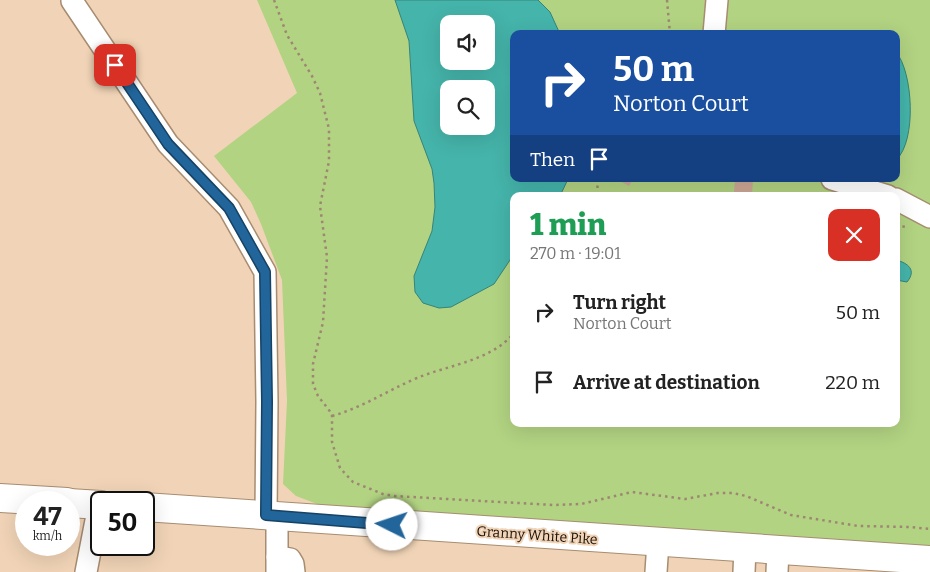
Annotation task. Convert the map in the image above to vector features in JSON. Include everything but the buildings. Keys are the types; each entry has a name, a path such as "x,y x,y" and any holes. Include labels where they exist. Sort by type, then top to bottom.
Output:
{"main road":[{"path":"0,498 15,499"},
{"name":"Granny White Pike","path":"155,509 658,542 744,560 930,560"}],"street":[{"path":"714,30 717,0"},
{"path":"72,1 168,144 229,208 265,272 267,402 272,516 277,565 290,559 294,572"},
{"path":"842,182 875,192"},
{"path":"900,201 930,218"},
{"path":"656,572 658,542"},
{"path":"86,572 90,553"}],"path":[{"path":"274,0 287,35 320,93 329,129 329,161 322,188 320,206 327,257 324,305 312,374 313,384 318,396 332,416 334,455 340,468 353,482 382,494 488,503 553,505 581,504 632,492 685,499 718,493 733,493 746,496 791,515 858,526 910,526 930,529"},
{"path":"667,0 670,30"},
{"path":"332,416 365,405 418,378 492,351 510,338"}],"green space":[{"path":"257,0 930,0 930,551 333,510 296,496 283,484 287,401 282,280 251,202 214,156 297,93"}],"water":[{"path":"395,0 538,0 550,12 558,30 510,30 510,182 567,182 562,192 510,192 510,260 494,284 451,307 439,308 423,303 415,292 414,276 432,231 435,207 432,169 414,121 409,41"},
{"path":"900,59 906,75 910,106 910,123 903,151 900,155"},
{"path":"900,262 910,268 911,274 907,282 900,281"}],"route":[{"path":"115,65 168,144 229,208 265,272 266,515 392,525"}]}
